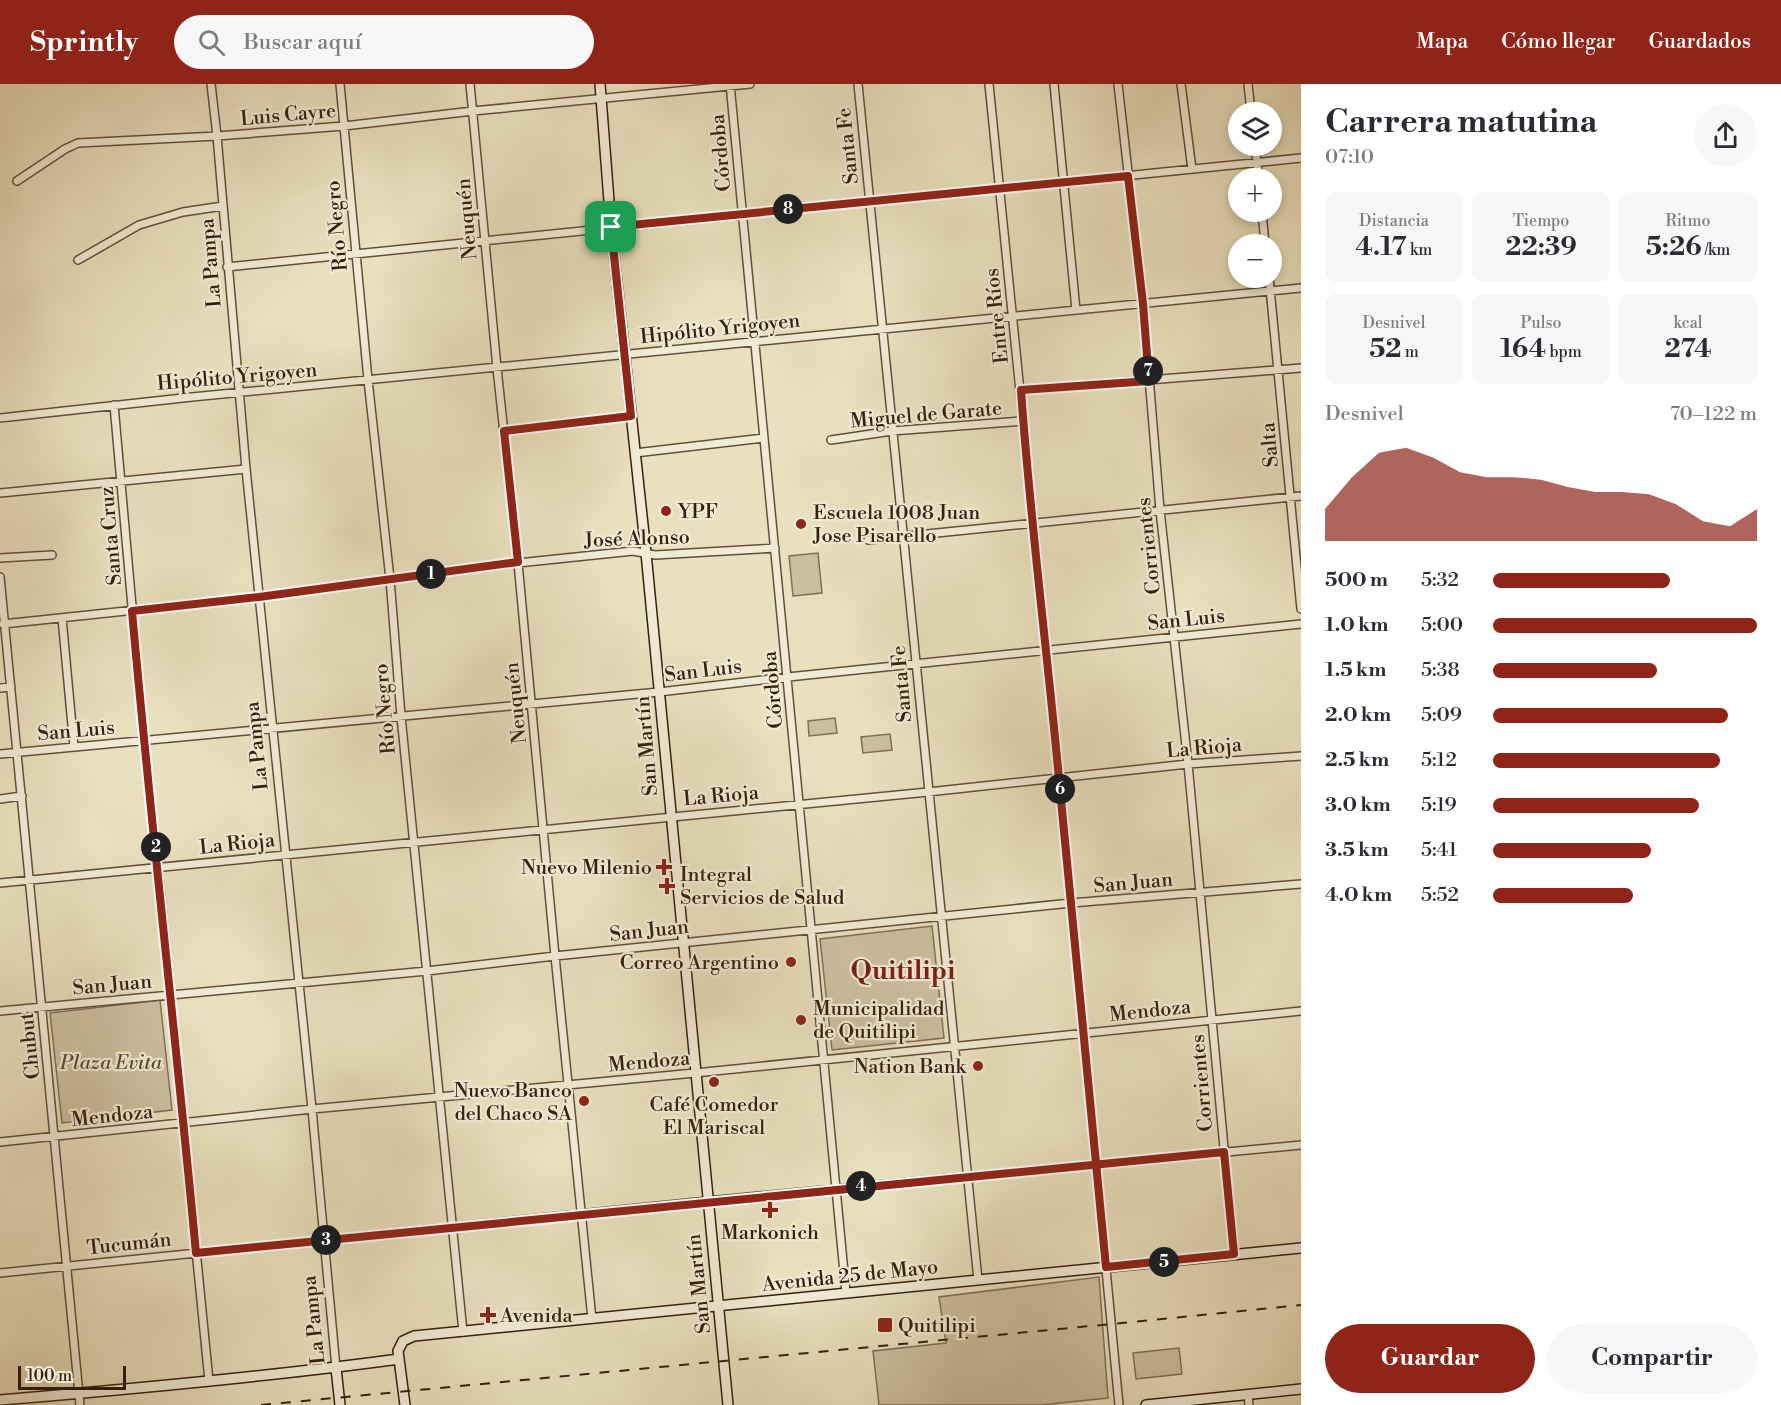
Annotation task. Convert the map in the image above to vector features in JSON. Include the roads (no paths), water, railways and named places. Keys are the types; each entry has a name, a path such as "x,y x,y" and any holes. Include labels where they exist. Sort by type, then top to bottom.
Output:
{"street":[{"name":"La Pampa","path":"211,84 241,393 246,468 340,1405"},
{"name":"Río Negro","path":"340,84 355,254 390,579 400,716 463,1332"},
{"name":"Neuquén","path":"470,84 592,1319"},
{"name":"San Martín","path":"600,84 611,227 646,553 728,1405"},
{"name":"Luis Cayre","path":"16,181 78,143 217,136 344,126 750,84"},
{"name":"Santa Fe","path":"858,84 978,1280"},
{"name":"Entre Ríos","path":"989,84 1021,390 1119,1405"},
{"path":"1054,84 1076,310"},
{"name":"Corrientes","path":"1118,84 1143,304 1160,510 1188,764 1234,1254"},
{"path":"1181,84 1192,169"},
{"path":"1248,84 1250,102"},
{"name":"Córdoba","path":"730,85 846,1293"},
{"path":"1256,156 1258,168"},
{"path":"228,267 1301,158"},
{"path":"78,260 139,225 183,212 223,206"},
{"name":"Salta","path":"1270,288 1301,609"},
{"name":"Hipólito Yrigoyen","path":"0,418 1301,288"},
{"name":"Miguel de Garate","path":"1021,390 1301,368"},
{"name":"Santa Cruz","path":"114,405 144,740 209,1381"},
{"path":"504,431 631,416"},
{"name":"Miguel de Garate","path":"831,440 892,431 1023,421"},
{"path":"635,453 764,438"},
{"path":"0,493 246,468"},
{"path":"868,540 1301,496"},
{"name":"José Alonso","path":"2,624 259,597 518,562 633,551 655,555 775,548"},
{"path":"0,558 52,555"},
{"name":"Chubut","path":"0,577 2,624 11,687 80,1405"},
{"path":"62,618 74,747"},
{"name":"San Luis","path":"0,754 659,692 1301,624"},
{"path":"0,688 11,687"},
{"name":"La Rioja","path":"0,883 799,805 1188,764 1301,756"},
{"path":"0,799 21,796"},
{"name":"San Juan","path":"0,1011 427,971 1071,903 1301,884"},
{"name":"Mendoza","path":"0,1142 1301,1011"},
{"name":"Tucumán","path":"0,1273 707,1201 1301,1145"},
{"name":"Avenida 25 de Mayo","path":"399,1359 398,1351 403,1341 414,1336 1301,1248"},
{"path":"0,1400 336,1368 399,1359 405,1405"},
{"path":"1146,1405 1248,1400 1301,1389"}],"railway":[{"path":"261,1405 1301,1305"}],"place":[{"name":"YPF","path":"666,511"},
{"name":"Escuela 1008 Juan Jose Pisarello","path":"801,524"},
{"name":"Nuevo Milenio","path":"664,867"},
{"name":"Integral Servicios de Salud","path":"667,886"},
{"name":"Correo Argentino","path":"791,962"},
{"name":"Municipalidad de Quitilipi","path":"801,1020"},
{"name":"Nation Bank","path":"978,1066"},
{"name":"Café Comedor El Mariscal","path":"714,1082"},
{"name":"Nuevo Banco del Chaco SA","path":"584,1101"},
{"name":"Markonich","path":"770,1210"},
{"name":"Avenida","path":"488,1315"},
{"name":"Quitilipi","path":"885,1325"}],"district":[{"name":"Quitilipi","path":"903,970"}],"park label":[{"name":"Plaza Evita","path":"111,1062"}]}
